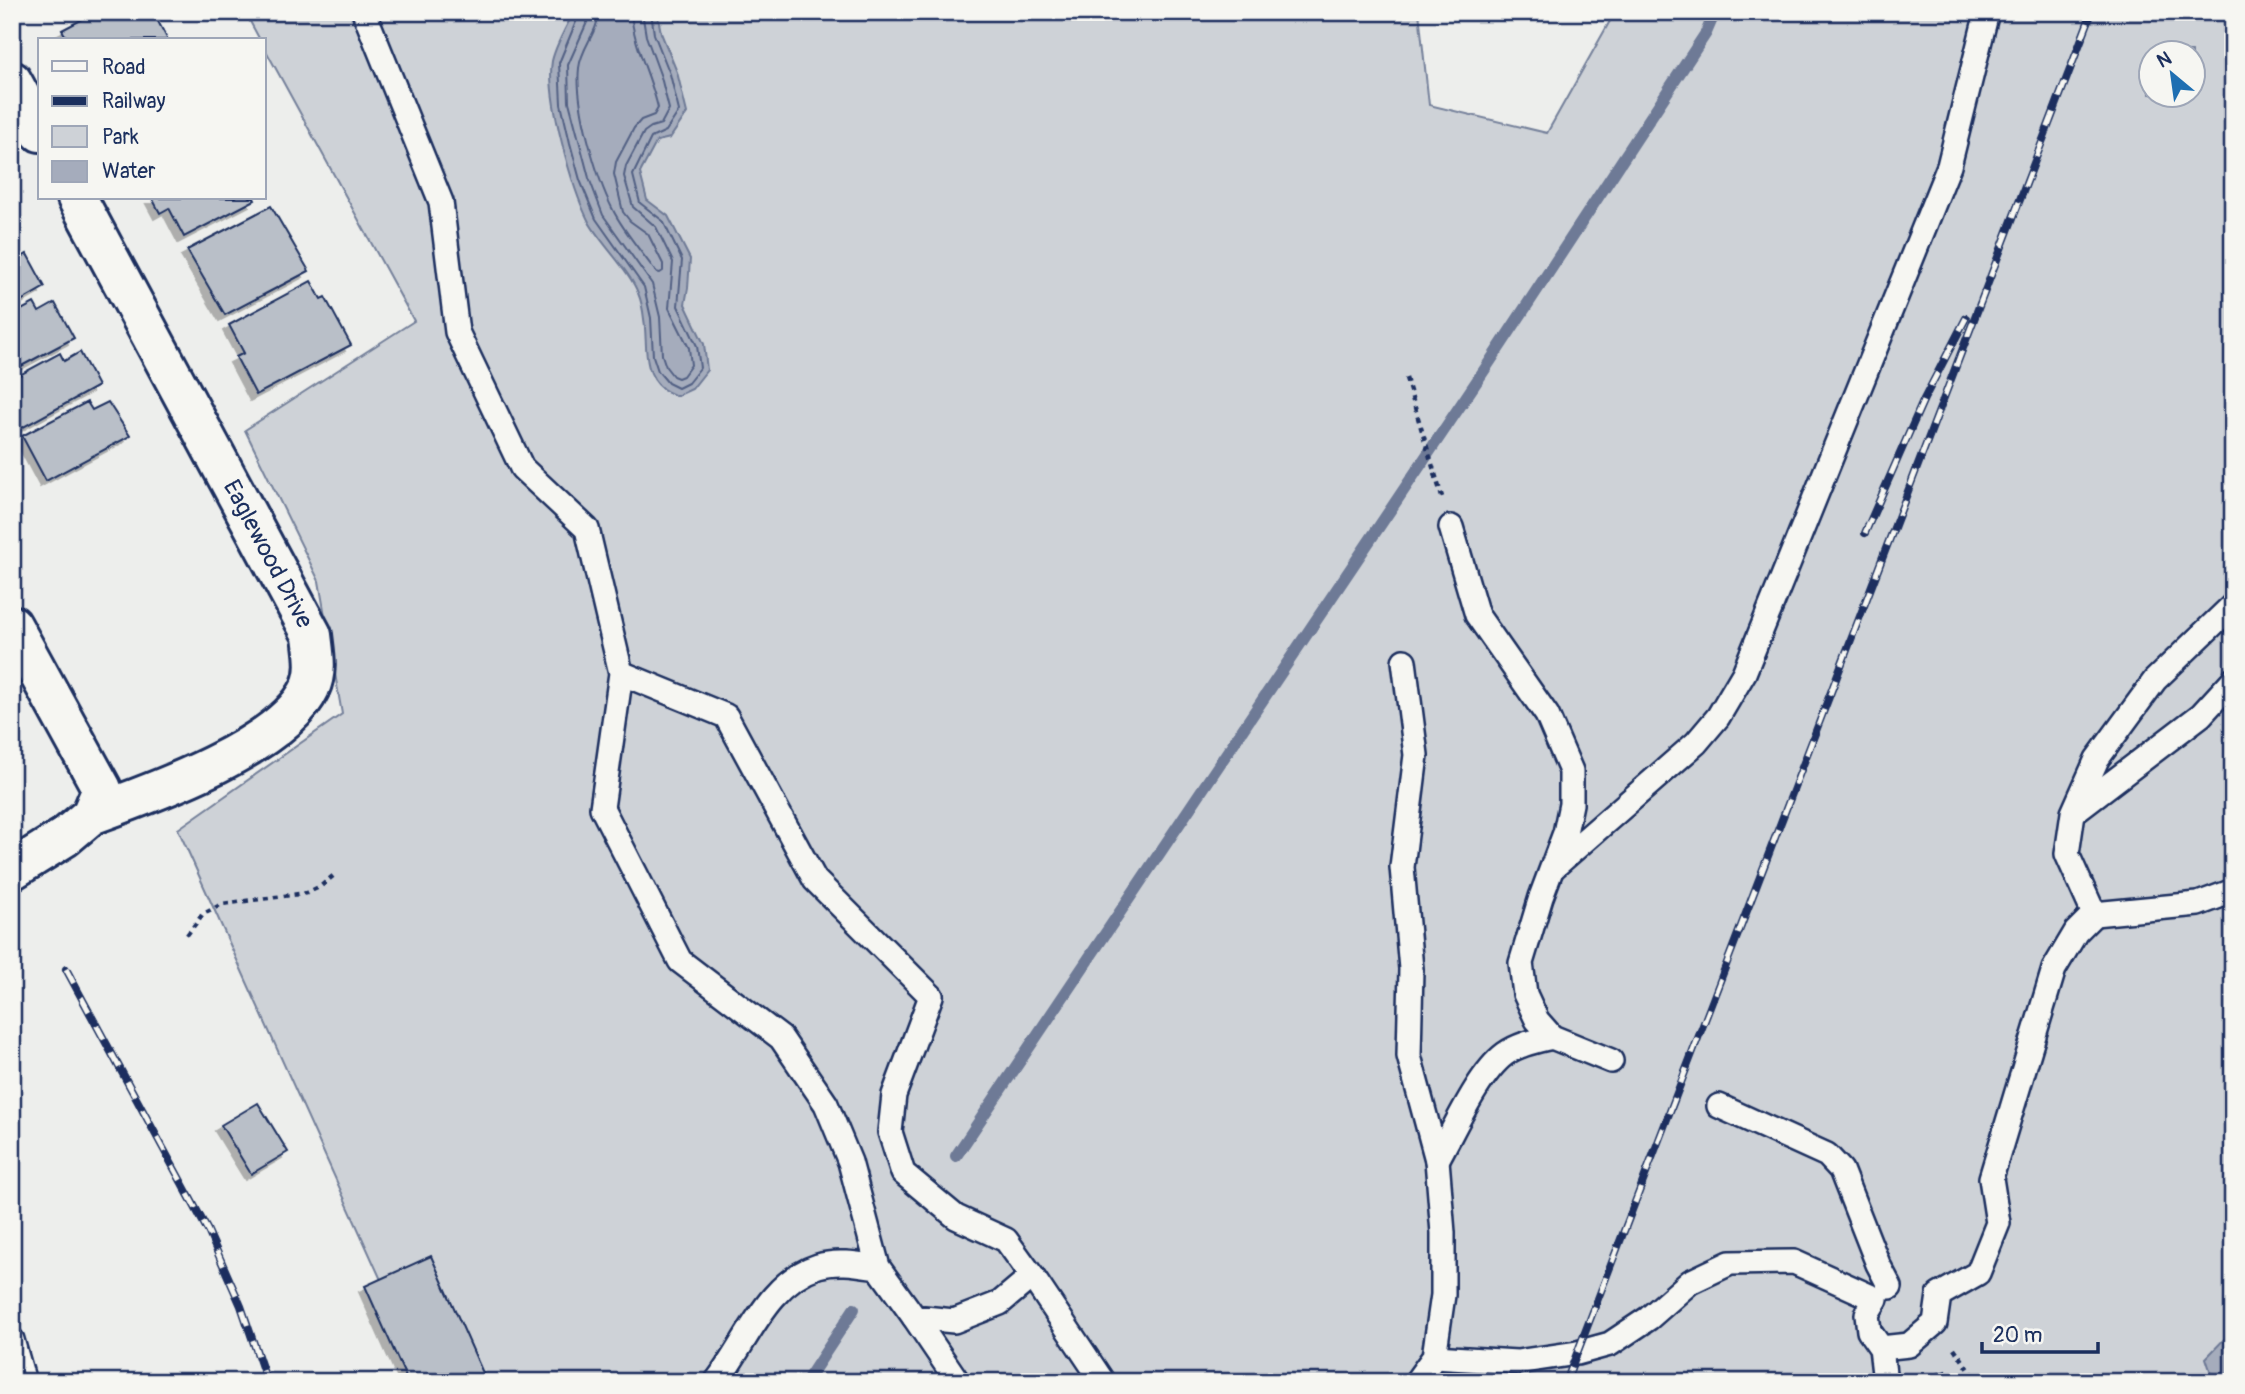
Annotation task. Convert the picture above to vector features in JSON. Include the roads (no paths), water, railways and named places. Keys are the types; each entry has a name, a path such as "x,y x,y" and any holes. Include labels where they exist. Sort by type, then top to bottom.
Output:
{"street":[{"path":"12,81 38,128"},
{"name":"Eaglewood Drive","path":"78,200 312,635 316,665 311,687 298,709 271,733 211,766 144,796 97,802"},
{"path":"12,625 97,802 65,837 12,870"}],"lane":[{"path":"364,12 441,202 457,332 522,468 587,529 621,673 601,808 680,961 781,1038 826,1104 850,1162 877,1267 958,1382"},
{"path":"1553,867 1696,743 1718,717 1744,673 1949,166 1987,12"},
{"path":"1451,527 1477,615 1547,715 1571,771 1571,804 1565,833 1541,897 1521,963 1525,994 1538,1020 1552,1037 1611,1061"},
{"path":"2094,914 2067,854 2073,813 2097,759 2155,680 2233,605"},
{"path":"1404,661 1416,755 1402,867 1411,970 1409,1056 1437,1160 1443,1233 1443,1295 1434,1357 1416,1382"},
{"path":"621,673 726,716 816,880 931,996 894,1095 890,1132 903,1173 956,1217 1006,1240 1103,1382"},
{"path":"2073,813 2201,715 2233,680"},
{"path":"1881,1348 1909,1345 1936,1323 1939,1295 1978,1273 1998,1223 1991,1178 2054,970 2076,932 2094,914 2198,904 2233,891"},
{"path":"1437,1160 1488,1071 1505,1054 1528,1042 1552,1037"},
{"path":"1719,1106 1827,1155 1841,1170 1878,1264 1890,1287"},
{"path":"1434,1357 1517,1362 1577,1353 1610,1344 1649,1318 1690,1282 1730,1263 1794,1262 1876,1299 1867,1314 1869,1331 1881,1348 1885,1382"},
{"path":"716,1382 765,1307 791,1278 819,1265 846,1263 877,1267"},
{"path":"914,1317 954,1321 1000,1303 1032,1276"},
{"path":"12,1340 24,1382"}],"water":[{"path":"574,12 657,12 661,33 677,72 687,113 670,138 657,141 640,173 647,200 668,216 690,259 685,304 704,344 707,370 692,389 677,396 663,389 651,374 639,296 629,276 589,222 575,188 562,143 553,97 552,61"},
{"path":"2233,1330 2233,1379 2211,1373 2206,1358"}],"waterway":[{"path":"956,1156 1485,369 1706,33 1715,12"},
{"path":"806,1382 854,1309"}],"railway":[{"path":"1566,1382 2092,12"},
{"path":"1865,533 1924,399 1966,318"},
{"path":"66,969 208,1231 241,1306 267,1382"}]}
